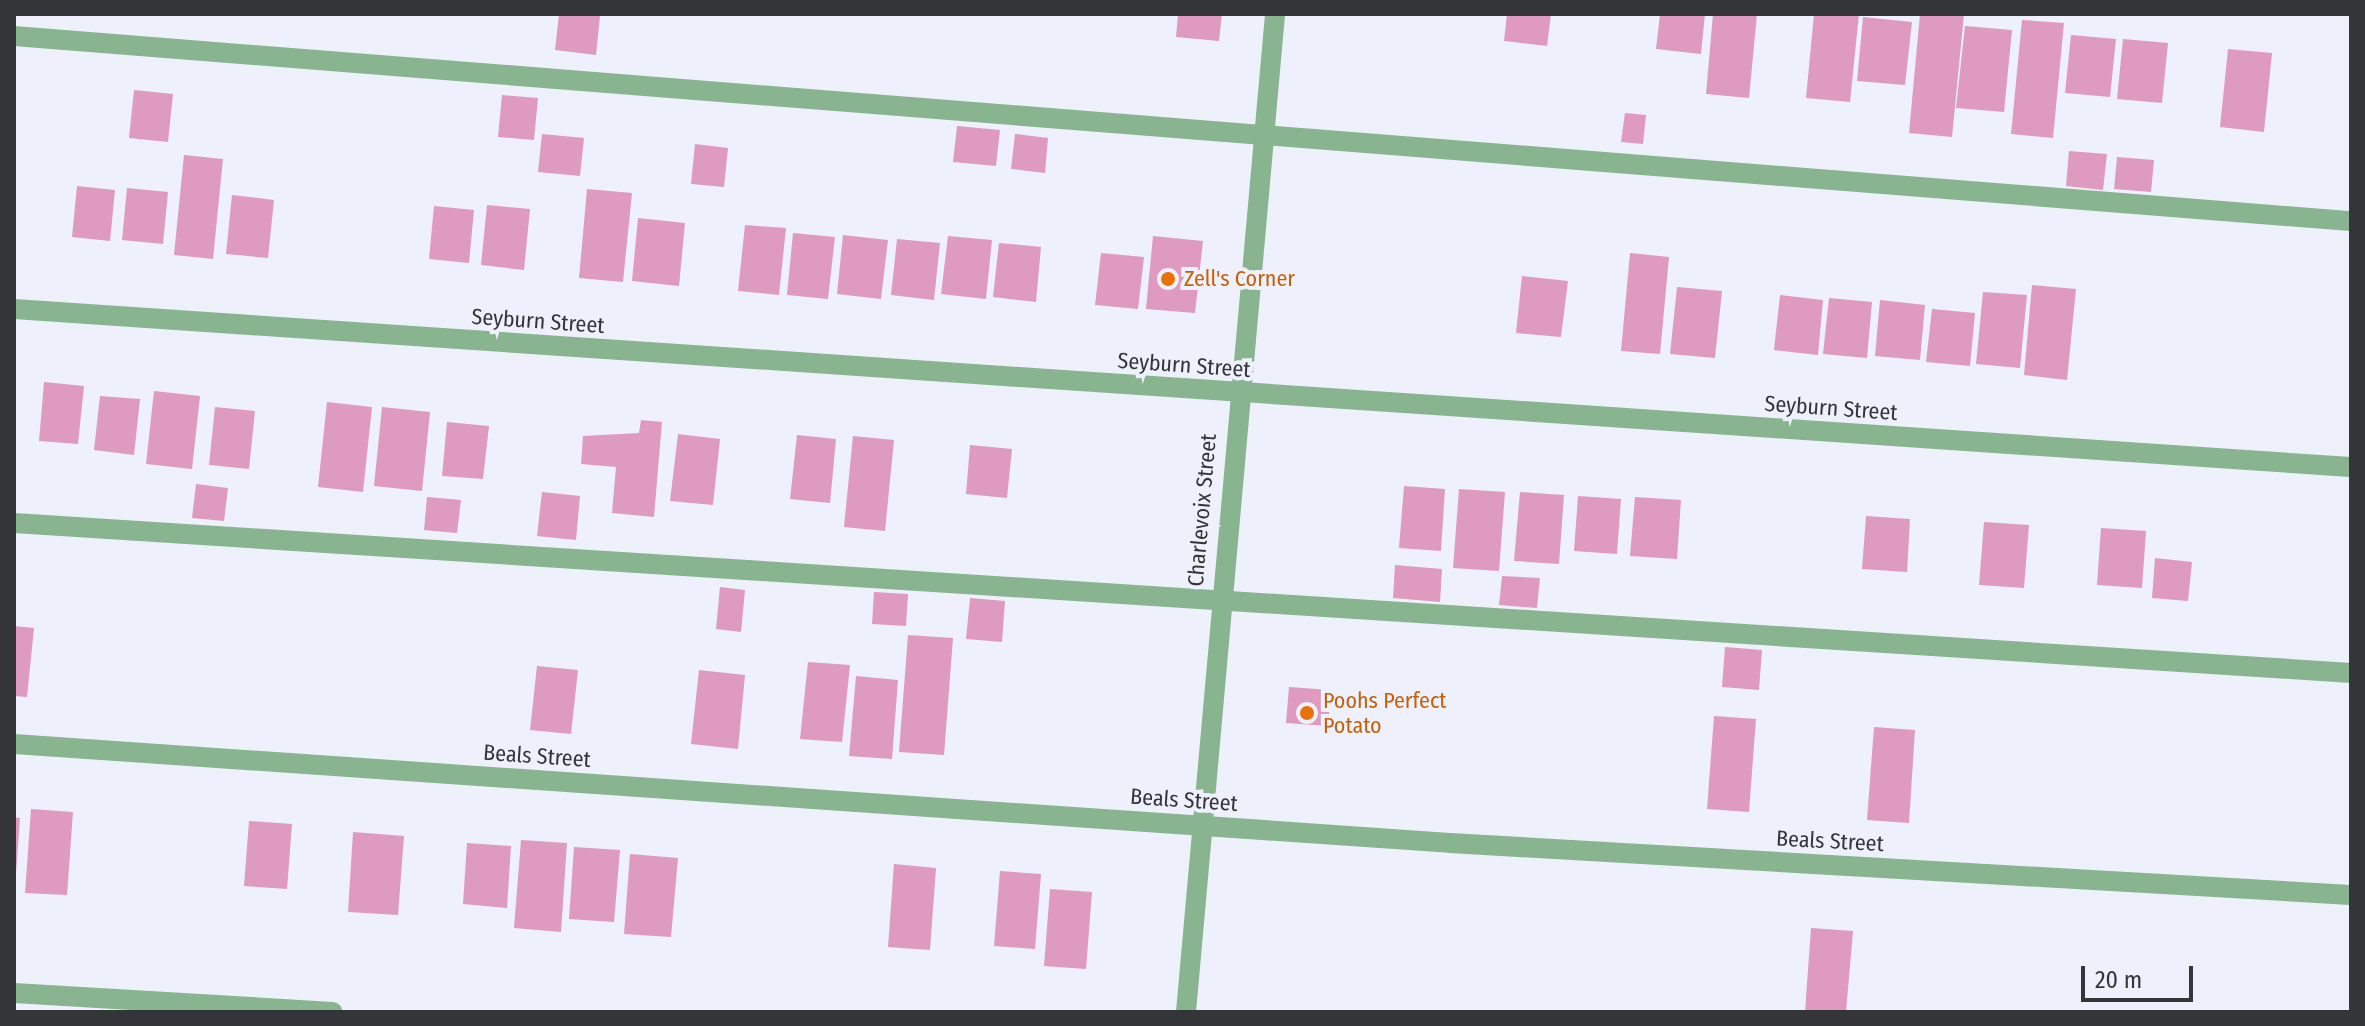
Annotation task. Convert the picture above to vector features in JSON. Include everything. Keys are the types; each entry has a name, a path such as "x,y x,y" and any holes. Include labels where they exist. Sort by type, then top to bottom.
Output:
{"street":[{"name":"Charlevoix Street","path":"1186,1012 1236,393 1275,14"},
{"path":"14,36 1263,132 2351,221"},
{"name":"Seyburn Street","path":"14,309 2351,467"},
{"path":"14,523 2351,673"},
{"name":"Beals Street","path":"14,744 1199,825 2351,895"},
{"path":"14,993 332,1012"}],"building":[{"path":"559,14 600,16 596,55 555,50"},
{"path":"1178,14 1222,14 1219,41 1176,37"},
{"path":"1507,14 1551,14 1547,46 1504,41"},
{"path":"1660,14 1705,14 1701,54 1656,49"},
{"path":"1713,14 1757,14 1749,98 1706,94"},
{"path":"1814,14 1859,14 1850,102 1806,98"},
{"path":"1920,14 1964,14 1952,137 1909,133"},
{"path":"1863,17 1912,22 1905,85 1857,81"},
{"path":"2022,20 2064,23 2053,138 2011,134"},
{"path":"1965,26 2012,30 2004,112 1956,108"},
{"path":"2071,35 2116,39 2110,97 2065,93"},
{"path":"2123,39 2168,43 2162,103 2117,99"},
{"path":"2228,49 2272,53 2264,132 2220,127"},
{"path":"134,90 173,94 168,142 129,138"},
{"path":"502,95 538,98 534,140 498,137"},
{"path":"1625,113 1646,115 1643,144 1621,142"},
{"path":"957,126 1000,130 996,166 953,162"},
{"path":"542,134 584,138 580,176 538,172"},
{"path":"1015,134 1048,138 1045,173 1011,169"},
{"path":"695,144 728,148 724,187 691,184"},
{"path":"2069,151 2107,154 2103,190 2066,186"},
{"path":"184,155 223,159 213,259 174,255"},
{"path":"2117,157 2154,160 2151,192 2114,189"},
{"path":"77,186 115,190 110,241 72,237"},
{"path":"127,188 168,192 163,244 122,240"},
{"path":"587,189 632,193 623,282 579,278"},
{"path":"232,195 274,200 268,258 226,254"},
{"path":"487,205 530,209 524,270 481,265"},
{"path":"434,206 474,210 469,263 429,259"},
{"path":"638,218 685,223 679,286 632,281"},
{"path":"745,225 786,228 779,295 738,291"},
{"path":"793,233 835,237 828,299 787,295"},
{"path":"843,235 888,240 881,299 837,294"},
{"path":"948,236 992,240 986,299 941,294"},
{"path":"1153,236 1203,241 1195,313 1146,309"},
{"path":"897,239 940,243 934,300 891,295"},
{"path":"999,243 1041,247 1036,302 993,297"},
{"path":"1101,253 1144,257 1138,309 1095,305"},
{"path":"1630,253 1669,257 1660,354 1621,351"},
{"path":"1522,276 1568,281 1561,337 1516,333"},
{"path":"2032,285 2076,289 2067,380 2024,375"},
{"path":"1677,287 1722,291 1715,358 1670,354"},
{"path":"1983,292 2027,295 2020,368 1976,364"},
{"path":"1780,295 1823,300 1818,355 1774,350"},
{"path":"1829,298 1872,302 1867,358 1823,354"},
{"path":"1880,300 1925,305 1920,360 1875,356"},
{"path":"1932,309 1975,313 1970,366 1926,362"},
{"path":"44,382 84,386 78,444 39,441"},
{"path":"154,391 200,396 192,469 146,464"},
{"path":"100,396 140,399 134,455 94,450"},
{"path":"327,402 372,407 363,492 318,487"},
{"path":"215,407 255,411 249,469 209,465"},
{"path":"382,407 430,412 422,491 374,486"},
{"path":"641,420 662,422 654,517 612,513 616,467 581,464 583,436 639,433"},
{"path":"447,422 489,426 483,479 442,476"},
{"path":"678,434 720,439 713,505 670,501"},
{"path":"797,435 836,439 830,503 790,499"},
{"path":"853,436 894,440 885,531 844,527"},
{"path":"970,445 1012,449 1007,498 966,494"},
{"path":"196,484 228,488 224,521 192,518"},
{"path":"1404,486 1445,489 1441,551 1399,548"},
{"path":"1459,489 1505,492 1499,571 1453,568"},
{"path":"542,492 580,496 576,540 537,536"},
{"path":"1520,492 1564,495 1559,564 1514,561"},
{"path":"1578,496 1621,499 1617,554 1574,551"},
{"path":"427,497 461,500 457,533 424,530"},
{"path":"1635,497 1681,500 1677,559 1630,556"},
{"path":"1866,516 1910,519 1907,572 1862,569"},
{"path":"1984,522 2029,525 2024,588 1979,585"},
{"path":"2101,528 2146,531 2142,588 2097,585"},
{"path":"2155,558 2192,562 2188,601 2152,598"},
{"path":"1395,565 1442,569 1440,602 1393,598"},
{"path":"1502,576 1540,578 1537,608 1499,605"},
{"path":"720,587 745,590 741,632 716,629"},
{"path":"874,592 908,594 906,626 872,624"},
{"path":"970,598 1005,601 1002,642 966,639"},
{"path":"14,626 34,628 27,697 14,696"},
{"path":"908,635 953,638 944,755 899,752"},
{"path":"1725,647 1762,650 1759,690 1722,687"},
{"path":"808,662 850,665 842,742 800,739"},
{"path":"537,666 578,670 571,734 530,730"},
{"path":"699,670 745,675 738,749 691,744"},
{"path":"856,676 898,680 892,759 849,756"},
{"path":"1289,687 1331,690 1328,726 1286,723"},
{"path":"1714,716 1756,719 1749,812 1707,809"},
{"path":"1874,727 1915,730 1909,823 1867,820"},
{"path":"31,809 73,812 67,895 25,893"},
{"path":"14,817 20,818 16,874 14,874"},
{"path":"249,821 292,824 287,889 244,886"},
{"path":"353,832 404,836 398,915 348,912"},
{"path":"521,840 567,843 561,932 514,928"},
{"path":"467,843 511,846 507,908 463,904"},
{"path":"574,847 620,850 614,922 569,919"},
{"path":"630,854 678,858 671,937 624,934"},
{"path":"894,864 936,868 930,950 888,947"},
{"path":"1000,871 1041,874 1035,949 994,946"},
{"path":"1050,889 1092,892 1086,969 1044,966"},
{"path":"1811,928 1853,931 1846,1012 1805,1012"}],"place":[{"name":"Zell's Corner","path":"1168,279"},
{"name":"Poohs Perfect Potato","path":"1307,713"}]}
